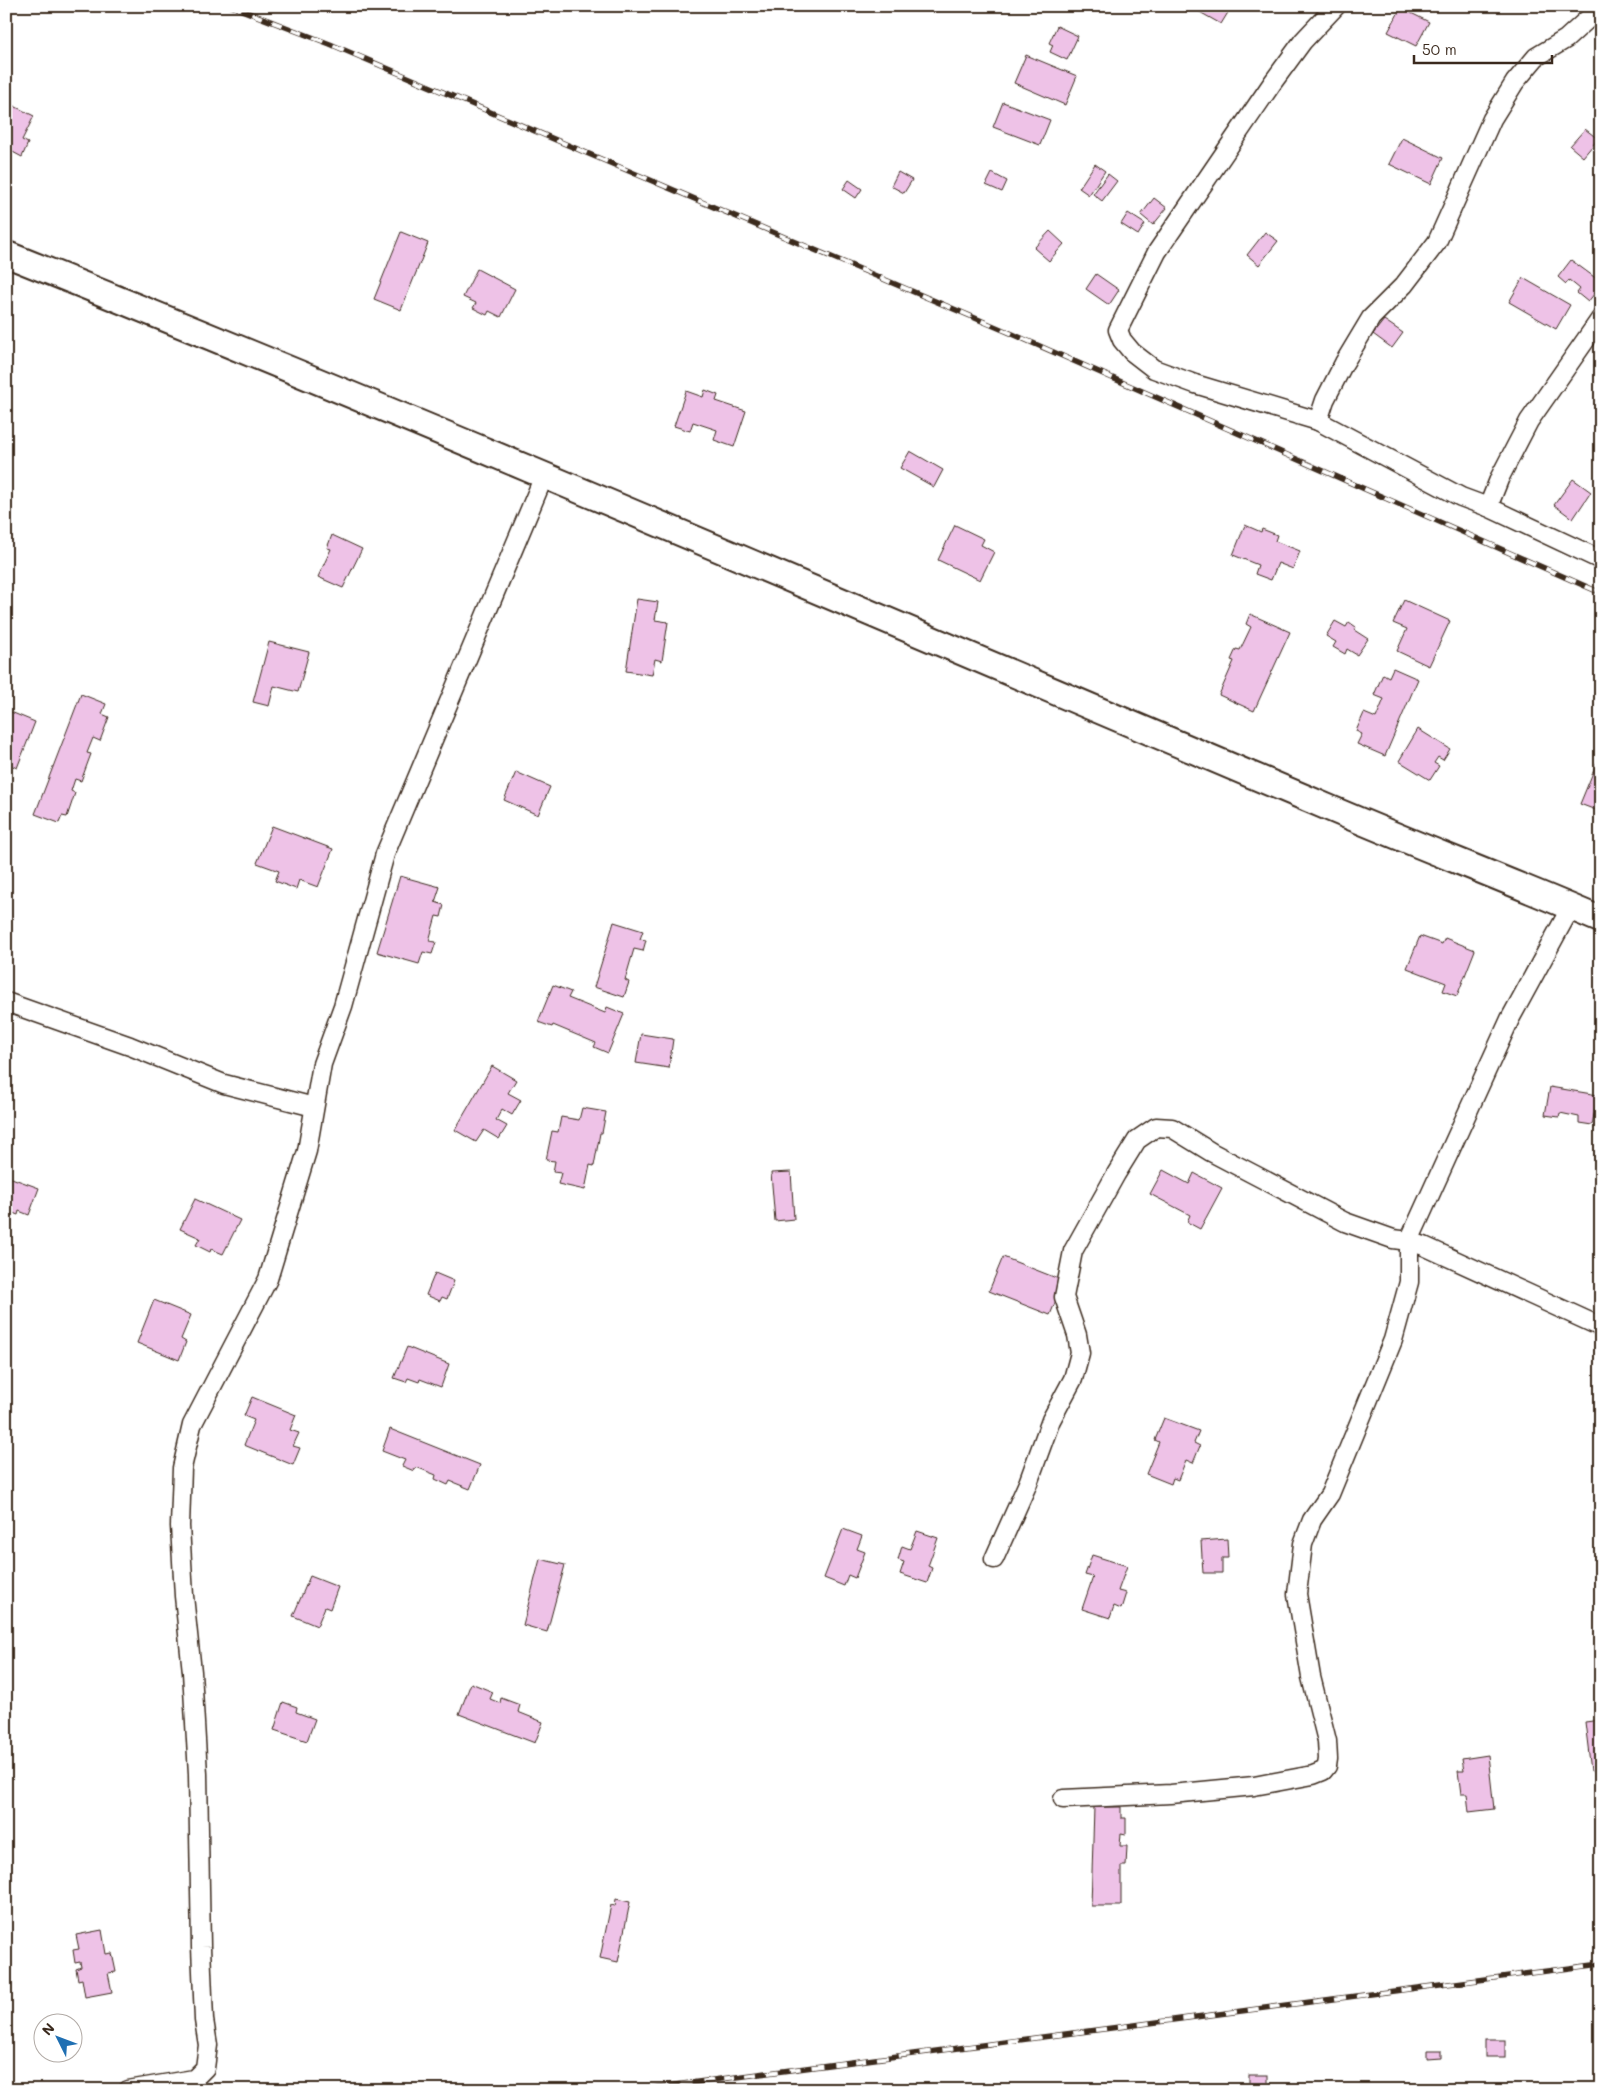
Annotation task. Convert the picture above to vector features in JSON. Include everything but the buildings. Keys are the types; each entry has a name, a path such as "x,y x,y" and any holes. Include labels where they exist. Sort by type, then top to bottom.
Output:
{"street":[{"path":"1336,6 1303,41 1273,82 1157,252 1118,330 1122,340 1132,352 1154,369 1195,384 1318,420 1461,497 1488,507 1601,560"},
{"path":"1318,420 1325,400 1344,363 1371,318 1404,285 1437,242 1492,120 1515,82 1536,57 1566,39 1601,7"},
{"path":"6,254 544,476 1324,806 1601,920"},
{"path":"1488,507 1500,477 1529,421 1601,318"},
{"path":"128,2090 194,2079 205,2068 208,2046 204,2020 201,1947 198,1774 180,1526 182,1468 192,1425 268,1279 307,1151 322,1064 343,1006 385,854 544,476"},
{"path":"1063,1799 1171,1794 1254,1786 1313,1775 1323,1771 1326,1766 1328,1758 1327,1741 1311,1677 1297,1594 1303,1544 1312,1520 1330,1494 1393,1340 1409,1282 1409,1241 1510,1020 1571,907"},
{"path":"6,1002 130,1046 224,1084 314,1107"},
{"path":"994,1559 1028,1483 1051,1420 1073,1379 1080,1354 1064,1297 1073,1250 1137,1140 1156,1127 1172,1128 1210,1152 1346,1222 1393,1239 1409,1241 1502,1281 1601,1327"}],"railway":[{"path":"231,6 330,44 1008,332 1601,593"},
{"path":"637,2090 1601,1964"}]}
